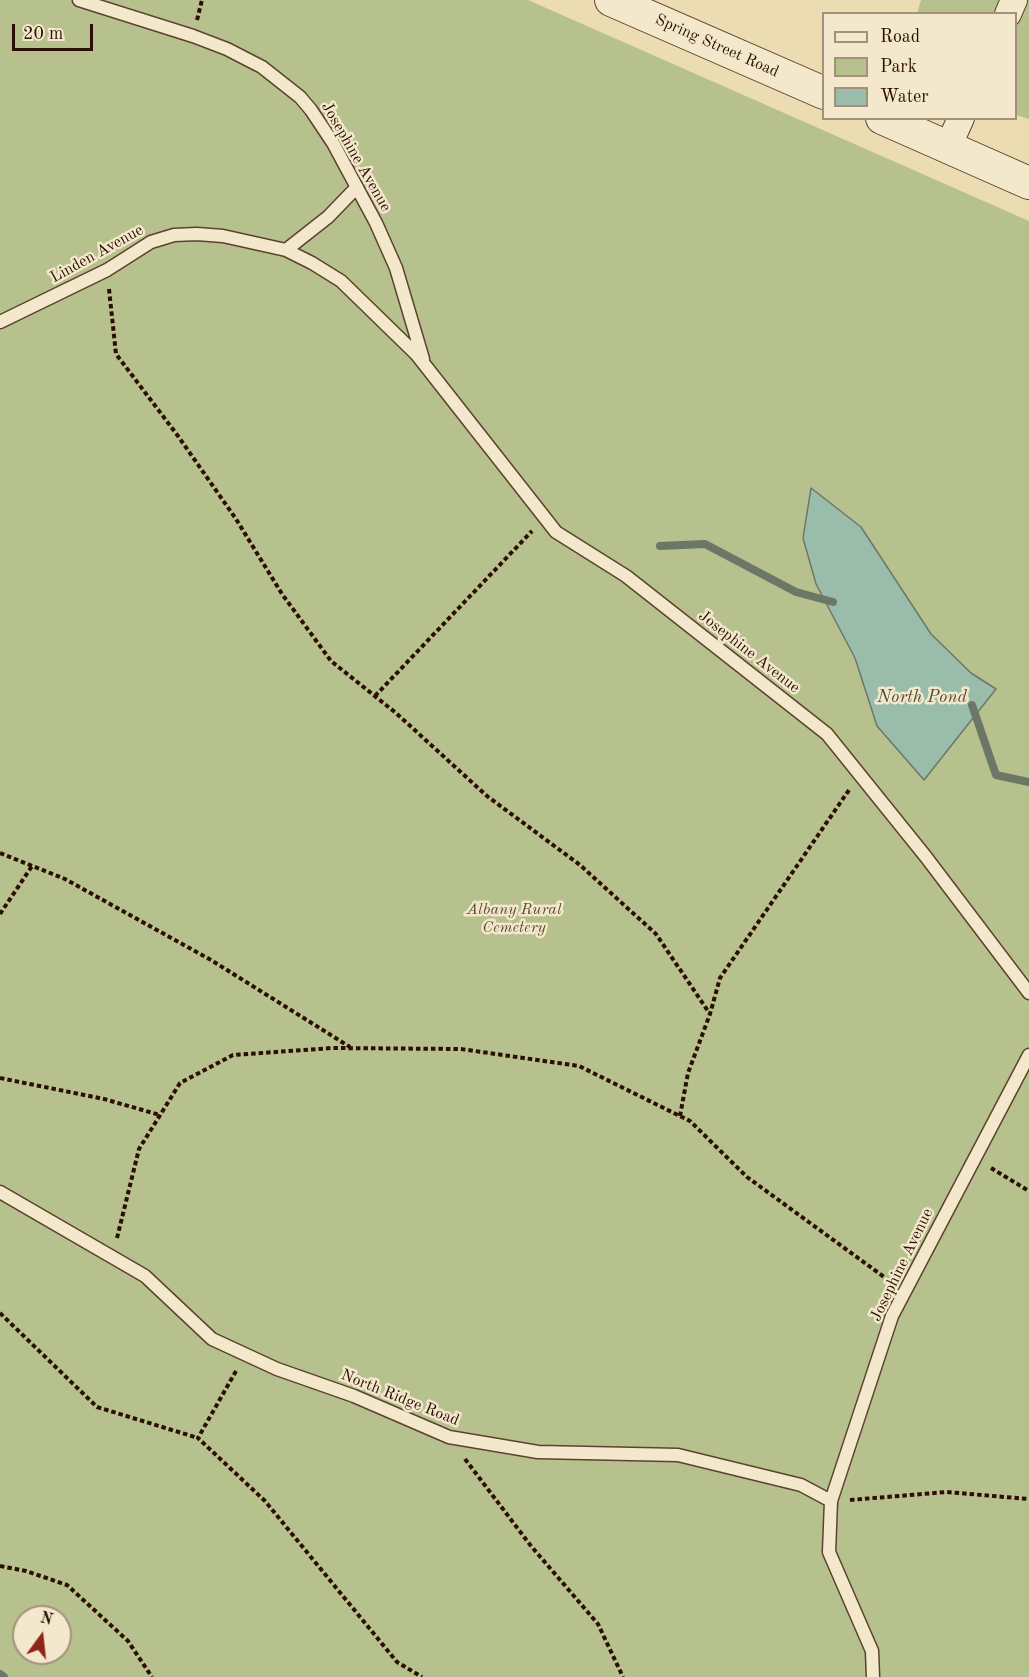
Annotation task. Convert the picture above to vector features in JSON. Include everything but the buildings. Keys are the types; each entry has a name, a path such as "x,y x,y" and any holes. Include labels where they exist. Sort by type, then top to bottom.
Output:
{"street":[{"name":"Spring Street Road","path":"611,0 822,92"},
{"path":"887,120 1029,183"},
{"path":"948,147 960,120"}],"lane":[{"name":"Josephine Avenue","path":"79,0 227,49 262,67 287,86 311,110 333,143 357,187 396,268 424,364"},
{"path":"286,250 328,217 357,187"},
{"name":"Linden Avenue","path":"0,322 107,270 151,242 174,235 223,236 286,250"},
{"name":"Josephine Avenue","path":"286,250 341,281 417,355 556,532 626,576 827,734 1029,993"},
{"name":"Josephine Avenue","path":"831,1501 892,1316 1029,1055"},
{"name":"North Ridge Road","path":"0,1192 145,1276 212,1339 277,1370 354,1396 449,1437 538,1452 678,1455 801,1485 831,1501"},
{"path":"831,1501 829,1552 872,1651 873,1677"}],"path":[{"path":"107,270 116,354 178,436 236,519 282,594 332,661 375,696 487,796 580,865 656,934 710,1014"},
{"path":"375,696 530,534 544,516"},
{"path":"680,1116 688,1073 710,1014 720,978 860,775"},
{"path":"0,853 65,879 211,960 351,1048"},
{"path":"0,914 32,866"},
{"path":"112,1256 139,1149 180,1083 233,1055 351,1048 461,1049 579,1066 690,1121 747,1177 904,1292"},
{"path":"0,1078 104,1099 160,1115"},
{"path":"975,1158 1029,1191"},
{"path":"0,1313 97,1407 198,1437 265,1501 398,1662 422,1677"},
{"path":"198,1437 244,1354"},
{"path":"449,1437 531,1546 597,1624 623,1677"},
{"path":"831,1501 945,1492 1029,1499"},
{"path":"0,1566 26,1571 67,1585 128,1641 152,1677"}],"green space":[{"name":"Albany Rural Cemetery","path":"0,0 528,0 1029,221 1029,1677 0,1677"},
{"path":"921,0 1029,0 1029,119 1017,115 1017,12 918,12"}],"water":[{"name":"North Pond","path":"811,488 861,527 931,634 971,673 996,689 924,780 877,726 855,658 816,584 803,538"}],"waterway":[{"path":"660,546 705,544 796,592 833,602"},
{"path":"972,705 996,775 1029,782"},
{"path":"0,1674 4,1677"}]}
